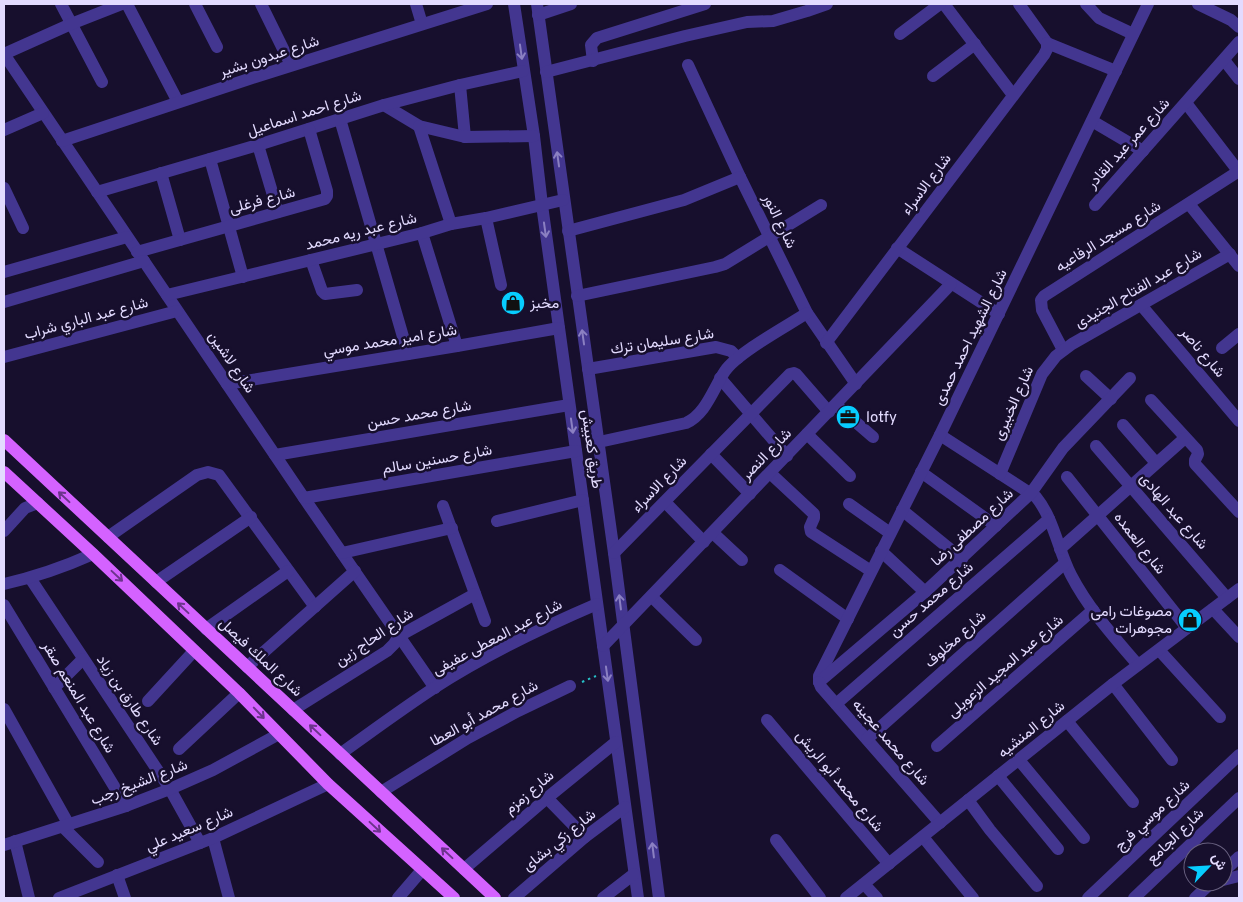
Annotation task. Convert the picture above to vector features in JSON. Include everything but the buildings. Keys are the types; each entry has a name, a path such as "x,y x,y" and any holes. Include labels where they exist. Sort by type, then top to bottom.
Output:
{"main road":[{"name":"شارع الملك فيصل","path":"4,440 495,898"},
{"path":"4,474 93,554 239,693 328,784 454,898"}],"street":[{"path":"60,4 102,82"},
{"path":"4,54 122,4"},
{"path":"127,4 178,102"},
{"path":"195,4 217,47"},
{"path":"416,4 422,24"},
{"name":"شارع عبدون بشير","path":"62,141 291,65 487,4"},
{"name":"طريق كعبيش","path":"514,4 534,136 569,405 638,898"},
{"path":"537,10 571,4"},
{"path":"593,61 591,45 597,38 705,4"},
{"path":"546,72 747,22 773,21 827,4"},
{"path":"900,34 940,4"},
{"path":"944,4 1013,95"},
{"path":"1019,4 1048,43 1116,71"},
{"path":"1086,4 1106,23 1133,34"},
{"name":"شارع الشهيد احمد حمدى","path":"819,682 819,676 940,435 1148,4"},
{"path":"1198,4 1231,20 1239,27"},
{"path":"264,5 291,65"},
{"name":"طريق كعبيش","path":"537,10 599,442 659,898"},
{"name":"شارع عمر عبد القادر","path":"1095,205 1239,42"},
{"name":"شارع الاسراء","path":"826,343 1044,55 1048,43"},
{"path":"933,76 975,44"},
{"name":"شارع لاشين","path":"4,54 304,498 435,688"},
{"path":"1224,60 1239,79"},
{"name":"شارع النور","path":"688,65 740,177 807,313 856,384"},
{"name":"شارع احمد اسماعيل","path":"97,192 258,145 384,105 460,85 523,72"},
{"path":"460,85 465,137"},
{"path":"1186,103 1239,171"},
{"path":"384,105 419,126 465,137 534,136"},
{"path":"4,130 43,113"},
{"path":"340,119 408,354"},
{"path":"1092,120 1143,151"},
{"path":"419,126 451,224"},
{"name":"شارع فرغلى","path":"4,302 140,256 180,240 327,198 327,191 309,129"},
{"path":"258,145 278,212"},
{"path":"210,159 243,277"},
{"name":"شارع مسجد الرفاعيه","path":"1063,350 1042,310 1041,300 1044,296 1239,171"},
{"path":"161,173 180,240"},
{"path":"568,230 684,200 740,177"},
{"path":"4,188 23,228"},
{"name":"شارع عبد ريه محمد","path":"167,295 376,245 451,224 563,200"},
{"path":"1189,204 1239,266"},
{"path":"577,296 725,264 820,206"},
{"path":"486,218 501,285"},
{"path":"422,233 457,346"},
{"path":"4,272 127,236"},
{"path":"897,248 999,314"},
{"name":"شارع عبد الفتاح الجنيدى","path":"1063,350 1230,254"},
{"path":"311,260 322,291 325,294 357,290"},
{"name":"شارع النصر","path":"603,646 952,284"},
{"name":"شارع ناصر","path":"1141,305 1239,420"},
{"name":"شارع عبد الباري شراب","path":"4,357 177,311"},
{"path":"599,442 686,423 694,419 701,412 726,369 738,358 807,313"},
{"name":"شارع امير محمد موسي","path":"227,384 559,328"},
{"path":"1222,348 1239,334"},
{"name":"شارع سليمان ترك","path":"588,369 716,347 731,351 738,358"},
{"name":"شارع الخبيرى","path":"1000,474 1042,374 1048,364 1063,350"},
{"name":"شارع الاسراء","path":"614,553 790,374 794,372 832,408"},
{"path":"1086,376 1111,399"},
{"path":"720,378 787,456"},
{"name":"شارع مصطفى رضا","path":"819,682 925,592 1031,493 1063,448 1130,378"},
{"path":"1151,400 1198,452 1196,465 1239,512"},
{"name":"شارع محمد حسن","path":"275,455 569,405"},
{"path":"832,408 873,437"},
{"path":"1123,425 1156,463"},
{"path":"807,434 850,476"},
{"path":"940,435 1031,493 1041,504 1077,587 1138,666"},
{"path":"1060,549 1185,438"},
{"name":"شارع عبد الهادى","path":"1096,446 1227,598"},
{"name":"شارع حسنين سالم","path":"304,498 576,451"},
{"path":"711,454 750,494"},
{"path":"108,537 197,476 208,472 219,474 315,607"},
{"path":"921,472 996,526"},
{"path":"770,473 814,514 810,527 811,532 871,571"},
{"name":"شارع العمده","path":"1067,477 1187,628"},
{"path":"497,520 583,500"},
{"path":"664,502 742,560"},
{"path":"4,531 25,508 38,503"},
{"path":"849,504 890,533"},
{"path":"442,506 452,528 485,620"},
{"path":"902,510 962,559"},
{"path":"156,582 250,518"},
{"name":"شارع محمد حسن","path":"836,704 1049,519"},
{"path":"342,553 452,528"},
{"path":"881,551 925,592"},
{"path":"4,584 30,578 93,554"},
{"name":"شارع مخلوف","path":"867,739 1065,562"},
{"path":"780,570 848,618"},
{"path":"206,629 288,571"},
{"path":"247,667 355,571"},
{"name":"شارع طارق بن زياد","path":"30,578 170,789 200,843"},
{"name":"شارع المنشيه","path":"846,898 1113,684 1239,589"},
{"name":"شارع الحاج زين","path":"293,710 387,651 399,636 475,594"},
{"path":"652,597 696,640"},
{"name":"شارع عبد المعطى عفيفى","path":"340,754 435,688 522,638 597,604"},
{"name":"شارع عبد المنعم صقر","path":"4,606 126,806"},
{"path":"1213,608 1239,637"},
{"name":"شارع عبد المجيد الزعويلى","path":"938,746 1093,610"},
{"path":"148,701 194,650"},
{"path":"1159,650 1220,717"},
{"path":"54,688 83,659"},
{"name":"شارع محمد عجينه","path":"819,682 821,687 940,823"},
{"path":"1113,684 1172,760"},
{"name":"شارع محمد أبو العطا","path":"381,792 468,738 570,686"},
{"path":"179,749 239,693"},
{"path":"4,709 66,826 98,862"},
{"name":"شارع محمد أبو الريش","path":"767,720 889,864"},
{"path":"1067,721 1132,802"},
{"name":"شارع الشيخ رجب","path":"9,844 126,806 170,789 213,770 279,734"},
{"name":"شارع زمزم","path":"464,869 546,798 616,742"},
{"name":"شارع موسي فرج","path":"1088,898 1239,755"},
{"path":"1019,760 1084,838"},
{"path":"998,776 1058,849"},
{"name":"شارع سعيد علي","path":"59,898 213,838 328,784"},
{"path":"546,798 585,837"},
{"name":"شارع الجامع","path":"1134,898 1239,798"},
{"path":"968,800 990,830 1037,886"},
{"name":"شارع زكي بشاى","path":"514,898 585,837 625,807"},
{"path":"628,827 650,824"},
{"path":"923,837 973,898"},
{"path":"213,838 229,898"},
{"path":"776,840 820,898"},
{"path":"9,844 29,898"},
{"path":"398,898 422,870"},
{"path":"603,898 634,874"},
{"path":"117,875 126,898"},
{"path":"864,884 877,898"}],"path":[{"path":"570,686 606,672"}],"place":[{"name":"مخبز","path":"513,303"},
{"name":"lotfy","path":"848,417"},
{"name":"مصوغات رامى مجوهرات","path":"1190,620"}]}
